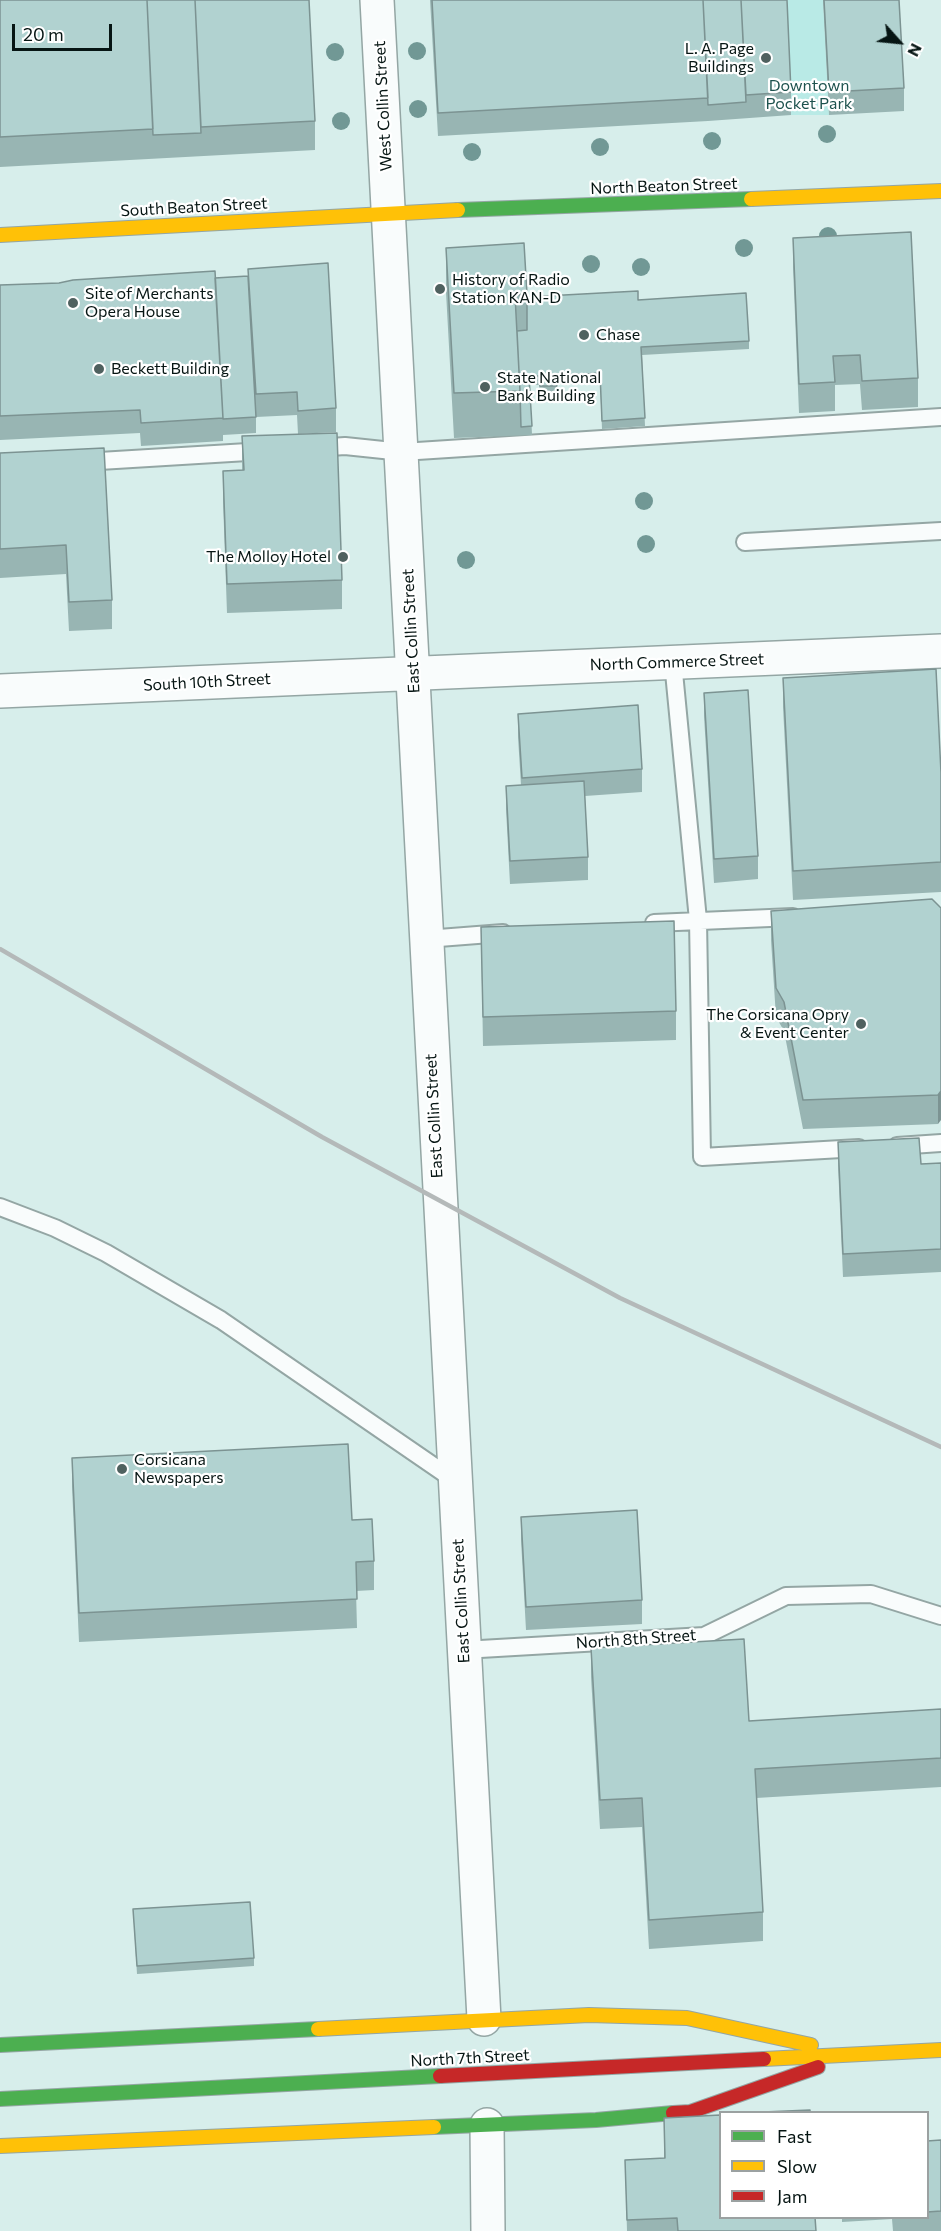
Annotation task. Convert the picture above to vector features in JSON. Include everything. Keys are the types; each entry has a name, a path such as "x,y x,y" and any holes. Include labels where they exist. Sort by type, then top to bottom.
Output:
{"main road":[{"name":"North Beaton Street","path":"389,213 941,192"},
{"name":"South Beaton Street","path":"0,235 389,213"},
{"path":"0,2044 589,2015 687,2018 853,2054"},
{"name":"North 7th Street","path":"0,2099 941,2050"},
{"path":"0,2146 596,2120 690,2112 853,2054"}],"street":[{"name":"West Collin Street","path":"377,0 389,213"},
{"name":"East Collin Street","path":"389,213 484,2019"},
{"name":"North Commerce Street","path":"413,673 941,651"},
{"name":"South 10th Street","path":"0,691 413,673"},
{"path":"487,2125 488,2231"}],"lane":[{"path":"71,463 345,446 402,452 941,417"},
{"path":"745,542 941,531"},
{"path":"673,662 698,920 702,1157 941,1143"},
{"path":"639,924 814,916"},
{"path":"426,939 520,932"},
{"path":"0,1207 75,1238 221,1320 454,1480"},
{"name":"North 8th Street","path":"463,1650 704,1636 786,1596 871,1594 941,1616"}],"green space":[{"name":"Downtown Pocket Park","path":"786,0 823,0 829,115 791,115"}],"building":[{"path":"0,0 147,0 153,129 0,137"},
{"path":"147,0 195,0 201,133 153,135"},
{"path":"195,0 309,0 315,121 201,127"},
{"path":"432,0 703,0 708,98 438,113"},
{"path":"703,0 741,0 746,102 708,105"},
{"name":"L. A. Page Buildings","path":"741,0 787,0 791,92 746,95"},
{"path":"824,0 899,0 904,88 829,92"},
{"path":"911,232 918,378 862,381 860,355 833,356 835,382 799,384 793,238"},
{"name":"State National Bank Building","path":"524,243 527,294 515,295 520,391 454,393 446,248"},
{"path":"328,263 336,408 298,411 297,392 256,394 248,269"},
{"path":"215,271 223,418 141,423 140,410 0,416 0,285 59,283 73,280"},
{"path":"248,276 256,417 223,419 215,278"},
{"path":"638,291 638,300 746,293 749,341 641,347 645,418 602,421 600,373 557,376 557,386 540,386 539,376 529,377 532,426 521,427 517,331 527,330 527,297"},
{"path":"337,433 342,580 227,584 223,471 244,470 242,436"},
{"path":"104,448 112,600 69,602 66,545 0,549 0,453"},
{"path":"936,669 941,773 941,862 793,871 783,678"},
{"path":"748,690 758,856 714,859 704,693"},
{"path":"638,705 642,769 522,778 518,714"},
{"path":"584,781 588,857 510,861 506,786"},
{"name":"The Corsicana Opry & Event Center","path":"932,899 941,908 941,1091 938,1095 803,1100 784,1002 776,988 771,911"},
{"path":"674,921 676,1011 483,1017 481,927"},
{"path":"919,1138 921,1164 941,1163 941,1249 843,1254 838,1142"},
{"path":"348,1444 352,1520 372,1519 374,1561 356,1562 357,1599 79,1613 72,1458"},
{"path":"637,1510 642,1600 526,1607 521,1517"},
{"path":"744,1639 749,1721 941,1709 941,1758 755,1769 763,1912 649,1920 642,1798 600,1800 591,1648"},
{"path":"250,1902 254,1958 137,1966 133,1909"},
{"path":"719,2115 719,2219 815,2219 816,2231 678,2231 677,2218 627,2220 625,2160 665,2158 664,2118"},
{"path":"941,2140 941,2211 929,2212 929,2141"}],"railway":[{"path":"0,949 322,1137 620,1298 941,1447"}],"traffic: fast":[{"path":"458,210 751,199"},
{"path":"0,2045 318,2029"},
{"path":"0,2099 440,2076"},
{"path":"434,2127 596,2120 673,2113"}],"traffic: slow":[{"path":"751,199 941,191"},
{"path":"0,235 458,210"},
{"path":"318,2029 589,2015 687,2018 811,2045"},
{"path":"764,2059 941,2050"},
{"path":"0,2146 434,2127"}],"traffic: jam":[{"path":"440,2076 764,2059"},
{"path":"673,2113 690,2112 818,2067"}],"place":[{"name":"L. A. Page Buildings","path":"766,58"},
{"name":"History of Radio Station KAN-D","path":"440,289"},
{"name":"Site of Merchants Opera House","path":"73,303"},
{"name":"Chase","path":"584,335"},
{"name":"Beckett Building","path":"99,369"},
{"name":"State National Bank Building","path":"485,387"},
{"name":"The Molloy Hotel","path":"343,557"},
{"name":"The Corsicana Opry & Event Center","path":"861,1024"},
{"name":"Corsicana Newspapers","path":"122,1469"}]}
